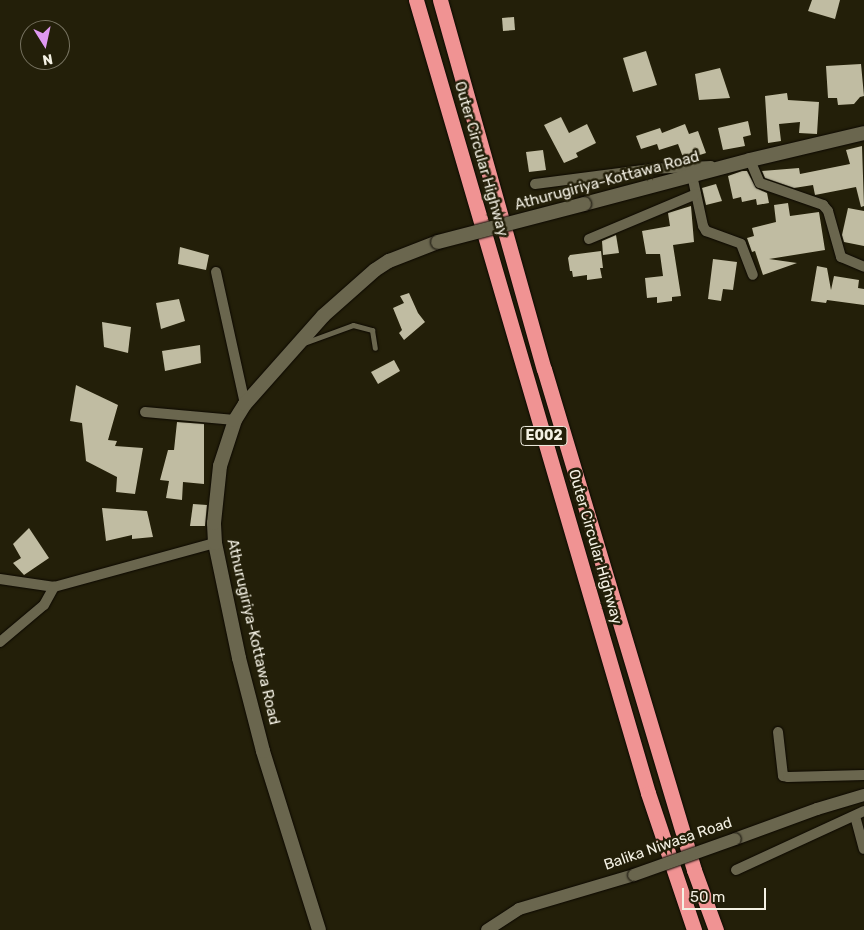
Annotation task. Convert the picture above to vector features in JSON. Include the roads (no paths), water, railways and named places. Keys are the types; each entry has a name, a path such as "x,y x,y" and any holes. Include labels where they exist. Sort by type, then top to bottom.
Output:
{"highway":[{"name":"Outer Circular Highway","path":"416,0 646,784 694,930"},
{"name":"Outer Circular Highway","path":"440,0 458,58 544,369 691,861 716,930"}],"main road":[{"name":"Athurugiriya-Kottawa Road","path":"319,930 263,750 239,658 215,543 214,523 220,466 235,420 245,404 323,316 375,270 389,261 438,242 750,160 864,133"}],"street":[{"path":"750,160 760,183 814,200 823,205 828,211 841,257 864,268"},
{"path":"535,184 651,169 727,166"},
{"path":"692,175 702,222 706,231 741,244 753,275"},
{"path":"589,239 696,194"},
{"path":"216,272 245,404"},
{"path":"145,412 235,420"},
{"path":"0,579 54,587 215,543"},
{"path":"0,642 44,605 54,587"},
{"path":"778,732 783,776 864,775"},
{"name":"Balika Niwasa Road","path":"487,930 519,909 634,875 816,809 864,795"},
{"path":"736,870 860,814 864,849"}],"lane":[{"path":"293,348 353,325 372,330 375,348"}]}
